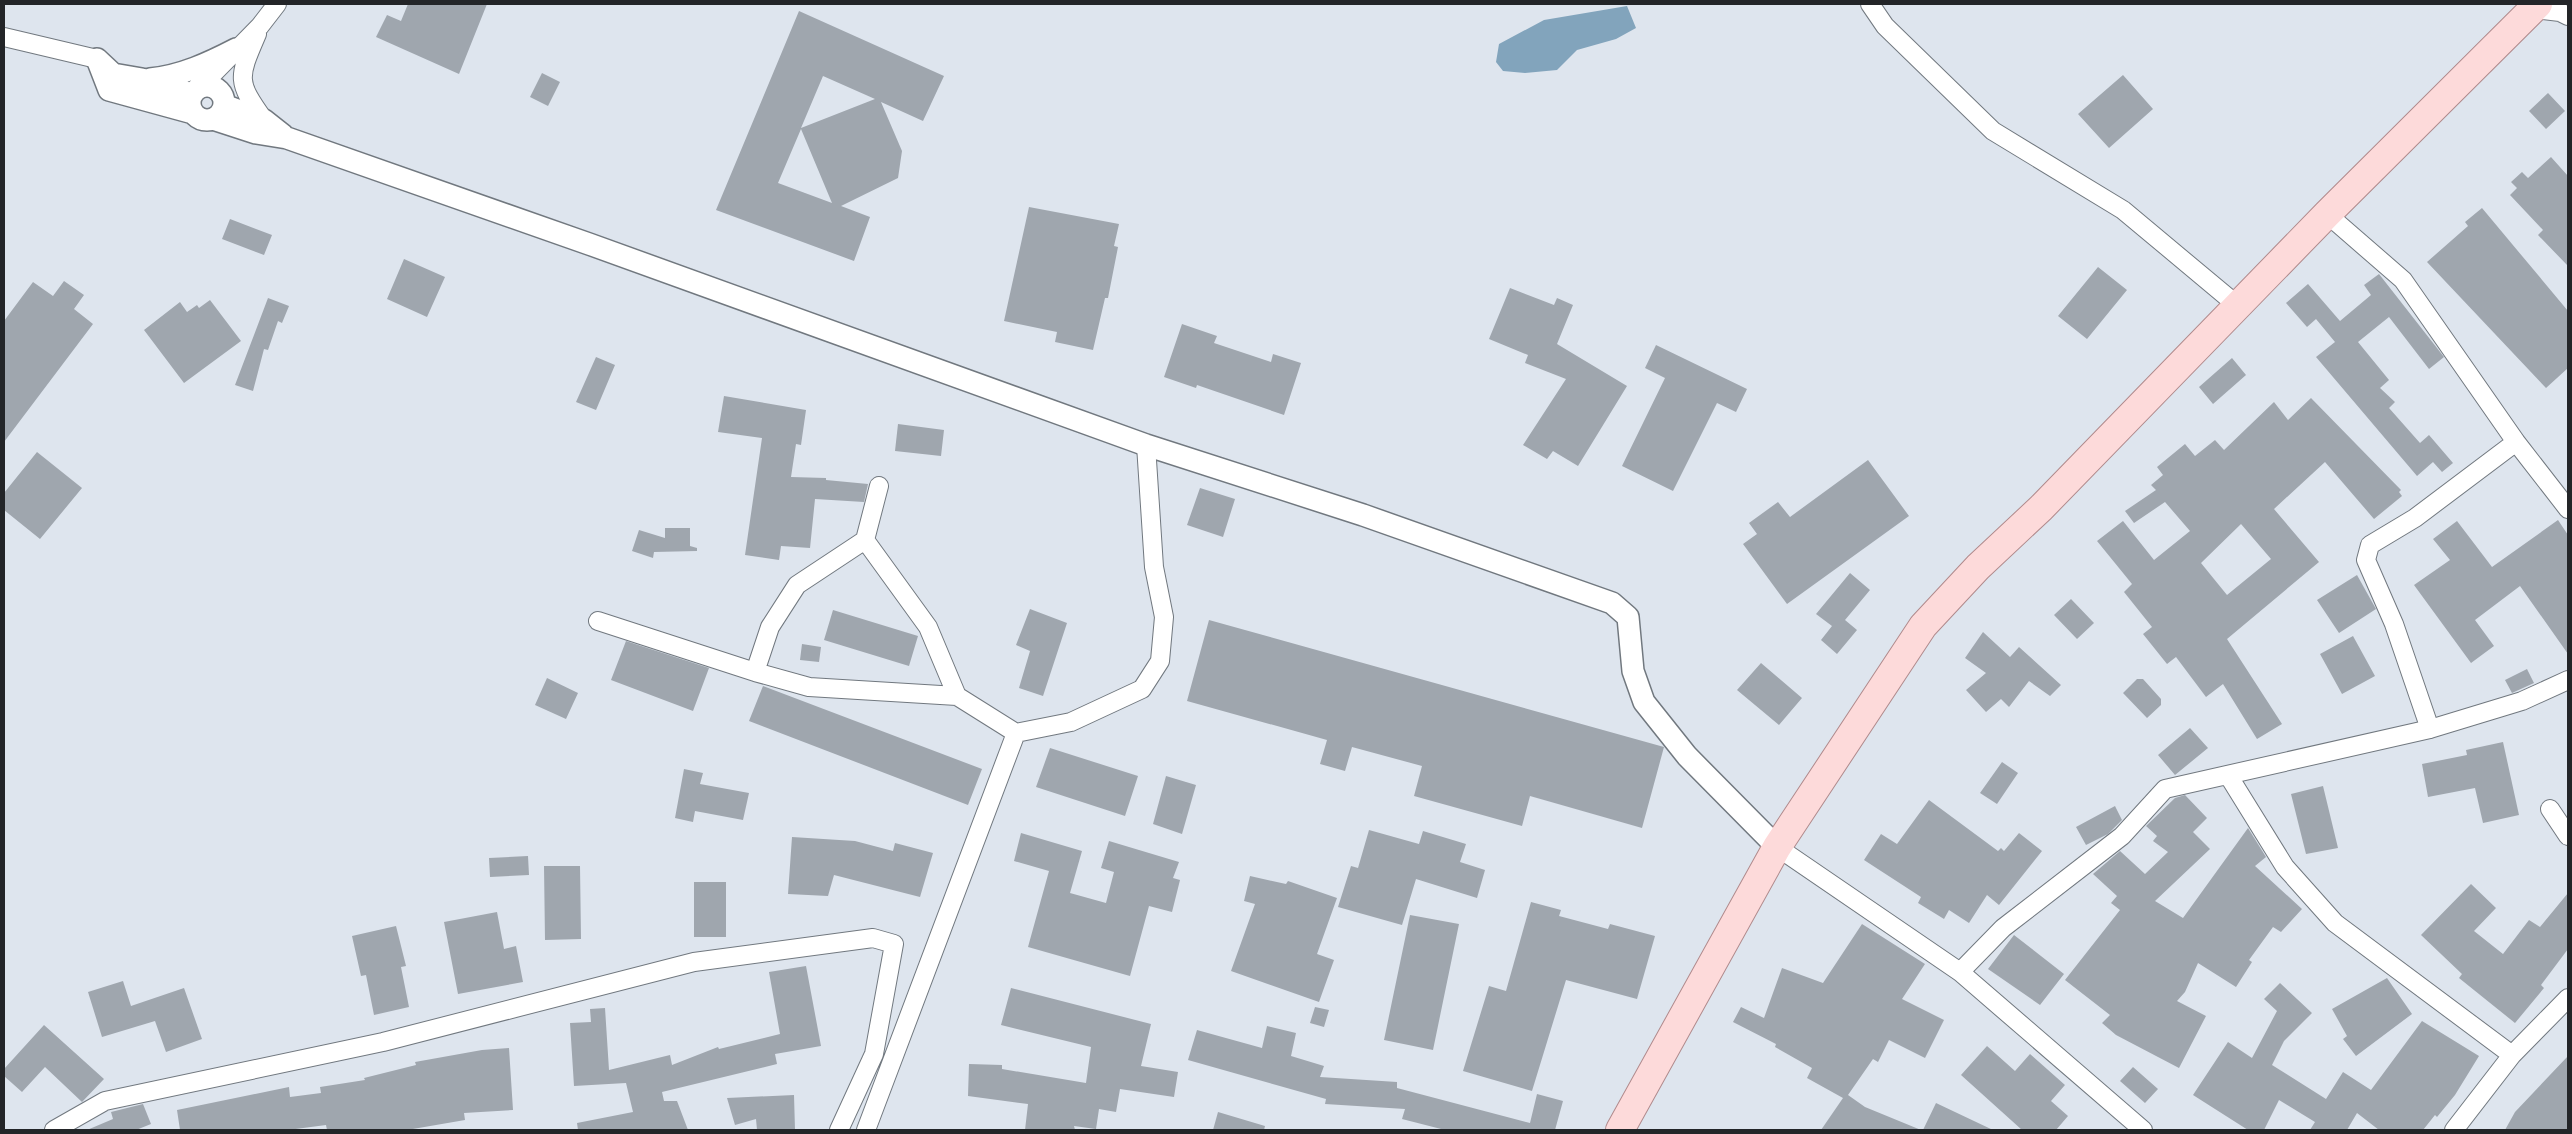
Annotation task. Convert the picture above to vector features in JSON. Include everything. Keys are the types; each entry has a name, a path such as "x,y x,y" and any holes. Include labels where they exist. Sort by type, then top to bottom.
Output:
{"main road":[{"path":"1620,1130 1777,847 1923,626 1978,567 2041,508 2327,214 2536,6"}],"street":[{"path":"195,98 236,50 260,26 277,4"},
{"path":"1870,4 1885,26 1993,130 2124,210 2238,306"},
{"path":"2536,6 2568,16"},
{"path":"260,26 242,74 244,92 264,120 287,138"},
{"path":"4,37 97,59 113,74 142,80 195,98"},
{"path":"142,80 166,77 204,65 236,50"},
{"path":"97,59 109,90 195,98 214,88 220,92 218,112"},
{"path":"195,98 202,120 218,112 264,120"},
{"path":"218,112 256,133 287,138 579,240 1146,445 1363,515 1612,603 1628,617 1632,671 1644,702 1687,756 1777,847 1960,972 2143,1130"},
{"path":"2327,214 2403,280 2516,442 2568,509"},
{"path":"2430,729 2394,624 2366,560 2370,545 2415,518 2516,442"},
{"path":"598,620 755,672 809,687 957,696 1016,733 1072,722 1142,689 1160,661 1164,617 1154,567 1146,445"},
{"path":"755,672 770,627 797,585 865,540 879,486"},
{"path":"865,540 928,627 957,696"},
{"path":"1960,972 2003,928 2122,836 2165,789 2430,729 2522,701 2568,680"},
{"path":"866,1130 1016,733"},
{"path":"2228,775 2285,867 2335,922 2512,1055"},
{"path":"2550,809 2568,836"},
{"path":"54,1130 105,1101 383,1042 694,962 873,938 894,944 890,967 874,1054 839,1130"},
{"path":"2454,1130 2512,1055 2568,998"}],"water":[{"path":"1627,6 1636,28 1616,39 1577,50 1557,70 1525,73 1503,71 1496,62 1499,44 1544,20"}],"building":[{"path":"408,4 487,4 459,74 376,37 387,15 401,21"},
{"path":"799,11 944,76 923,121 881,102 902,151 898,178 841,206 870,217 854,261 716,210","holes":["823,76 875,99 801,128","801,129 832,203 778,183"]},
{"path":"542,73 560,82 548,106 530,97"},
{"path":"2123,75 2153,109 2109,148 2078,114"},
{"path":"2548,93 2565,111 2546,129 2529,111"},
{"path":"2551,157 2568,176 2568,266 2538,235 2543,230 2510,195 2517,188 2511,182 2522,172 2528,178"},
{"path":"1029,207 1119,224 1114,246 1118,247 1108,298 1105,298 1093,350 1055,342 1057,332 1004,321"},
{"path":"2482,208 2568,311 2568,368 2546,388 2427,262 2468,226 2465,222"},
{"path":"230,219 272,235 264,255 222,239"},
{"path":"404,259 445,277 427,317 387,299"},
{"path":"2098,267 2127,290 2087,339 2058,316"},
{"path":"2379,274 2444,357 2429,369 2389,317 2358,342 2389,380 2380,388 2395,402 2389,408 2420,443 2429,435 2453,463 2442,472 2433,462 2417,476 2316,357 2335,342 2316,319 2307,327 2286,303 2308,284 2340,321 2371,295 2364,285"},
{"path":"64,281 84,295 74,309 93,324 4,442 4,321 33,282 53,296"},
{"path":"1510,288 1554,305 1557,298 1573,305 1557,344 1627,386 1578,466 1553,451 1547,459 1523,445 1566,379 1525,363 1528,355 1489,339"},
{"path":"268,298 289,306 282,323 278,321 268,350 264,349 253,391 235,385"},
{"path":"210,300 241,341 184,383 144,330 180,302 187,312 197,305 199,308"},
{"path":"1182,324 1217,336 1214,343 1271,362 1273,354 1301,363 1284,415 1197,385 1196,388 1164,377"},
{"path":"1656,345 1747,389 1736,412 1717,403 1673,491 1622,466 1665,378 1645,368"},
{"path":"596,357 615,365 596,410 576,402"},
{"path":"2232,358 2246,375 2213,404 2199,387"},
{"path":"724,396 806,410 801,445 796,444 791,477 826,478 826,480 868,484 864,502 815,499 810,548 781,546 779,560 745,555 762,438 718,432"},
{"path":"2311,398 2401,490 2399,492 2402,496 2374,519 2325,462 2274,509 2319,562 2227,639 2282,724 2257,739 2223,684 2206,697 2176,657 2167,664 2143,634 2152,627 2124,592 2132,584 2097,541 2123,521 2154,560 2190,531 2165,502 2134,523 2125,511 2156,490 2151,485 2163,475 2157,467 2185,444 2195,456 2215,440 2224,450 2274,402 2288,420","holes":["2241,524 2271,559 2227,595 2201,563"]},
{"path":"898,424 944,430 941,456 895,451"},
{"path":"37,452 82,488 40,539 4,510 4,493"},
{"path":"1868,460 1909,516 1787,604 1743,544 1757,534 1749,523 1778,502 1790,517"},
{"path":"1200,488 1235,499 1223,537 1187,525"},
{"path":"2558,520 2568,535 2568,654 2520,586 2475,620 2494,646 2471,663 2414,585 2450,560 2433,539 2457,521 2492,567"},
{"path":"665,528 690,528 690,546 697,548 697,551 654,552 653,558 632,551 639,530 665,538"},
{"path":"1850,573 1870,590 1845,620 1857,630 1837,654 1821,640 1832,626 1816,614"},
{"path":"2357,575 2376,609 2339,633 2317,600"},
{"path":"2071,599 2094,623 2077,639 2054,615"},
{"path":"1030,609 1067,623 1043,696 1019,688 1030,651 1016,645"},
{"path":"833,610 918,636 909,666 824,640"},
{"path":"1209,620 1664,747 1642,828 1530,796 1522,826 1414,796 1422,766 1352,747 1345,771 1320,764 1327,740 1187,701"},
{"path":"1983,632 2010,657 2019,647 2061,685 2050,696 2029,681 2009,707 2001,699 1986,712 1966,690 1986,673 1965,658"},
{"path":"2353,636 2375,676 2342,694 2320,654"},
{"path":"626,641 709,668 693,711 611,680"},
{"path":"802,644 821,647 819,662 800,660"},
{"path":"1761,663 1802,698 1779,725 1737,690"},
{"path":"2527,669 2534,683 2512,693 2505,680"},
{"path":"547,678 578,693 566,719 535,705"},
{"path":"2137,679 2143,679 2161,699 2161,705 2147,718 2123,693"},
{"path":"763,686 982,769 968,805 749,721"},
{"path":"2190,728 2208,748 2175,775 2158,755"},
{"path":"2503,742 2519,815 2483,823 2475,788 2428,797 2422,764 2467,755 2466,750"},
{"path":"1050,748 1138,776 1125,816 1036,787"},
{"path":"2002,762 2018,773 1997,804 1980,793"},
{"path":"684,769 703,773 700,784 749,793 743,820 695,811 693,822 675,818"},
{"path":"1166,776 1196,785 1182,834 1153,824"},
{"path":"2323,786 2338,848 2306,854 2291,794"},
{"path":"2185,795 2207,818 2193,832 2210,849 2155,901 2183,918 2248,828 2266,857 2255,866 2302,909 2281,932 2273,927 2249,960 2252,962 2236,987 2198,963 2185,992 2177,1001 2206,1016 2179,1068 2116,1035 2102,1023 2110,1015 2065,980 2120,910 2111,903 2117,896 2093,874 2120,851 2145,874 2168,852 2153,841 2157,836 2146,826 2175,798"},
{"path":"1929,800 1998,851 2001,848 2004,851 2019,833 2042,851 1999,905 1987,895 1969,923 1949,910 1944,919 1918,903 1921,897 1864,860 1881,834 1897,844"},
{"path":"2115,806 2122,820 2108,834 2086,845 2076,827"},
{"path":"1369,830 1419,844 1423,831 1466,844 1460,862 1485,870 1477,898 1416,879 1402,925 1338,907 1351,866 1358,868"},
{"path":"1021,833 1082,851 1070,893 1106,903 1114,872 1101,868 1109,841 1179,862 1173,878 1180,880 1172,912 1149,906 1130,976 1028,947 1049,871 1014,861"},
{"path":"792,837 855,841 893,851 895,843 933,853 920,897 834,875 828,896 788,894"},
{"path":"528,856 529,875 490,877 489,858"},
{"path":"544,866 580,866 581,939 545,940"},
{"path":"1250,876 1286,884 1288,881 1337,898 1317,954 1334,960 1319,1002 1231,971 1255,904 1244,901"},
{"path":"694,882 726,882 726,937 694,937"},
{"path":"2471,884 2496,908 2474,931 2503,954 2529,920 2540,927 2568,893 2568,949 2541,985 2544,988 2515,1023 2459,978 2462,974 2421,935"},
{"path":"1531,902 1561,910 1559,916 1608,929 1610,924 1655,936 1637,999 1566,980 1532,1091 1463,1071 1489,986 1506,991"},
{"path":"497,912 504,949 516,946 523,982 458,994 444,922"},
{"path":"1410,915 1459,924 1433,1050 1384,1040"},
{"path":"1862,924 1925,964 1902,999 1944,1020 1925,1058 1889,1040 1878,1062 1873,1059 1848,1095 1865,1107 1921,1130 1821,1130 1843,1098 1807,1078 1812,1068 1775,1047 1776,1044 1733,1022 1741,1007 1764,1018 1782,968 1823,983"},
{"path":"396,926 406,966 401,967 409,1007 374,1015 366,975 361,976 352,936"},
{"path":"2014,935 2064,974 2040,1005 1988,969"},
{"path":"806,966 821,1046 775,1054 777,1064 662,1092 664,1101 677,1101 688,1130 578,1130 577,1123 633,1112 626,1083 574,1086 570,1023 591,1022 590,1009 605,1008 609,1070 670,1055 672,1065 718,1047 719,1049 780,1034 769,972"},
{"path":"2387,978 2412,1014 2356,1056 2343,1039 2347,1036 2332,1009"},
{"path":"123,981 131,1006 184,988 202,1039 166,1052 155,1021 102,1037 88,992"},
{"path":"2280,983 2312,1013 2284,1041 2272,1065 2326,1099 2343,1072 2371,1090 2422,1021 2479,1056 2455,1095 2437,1117 2435,1115 2423,1130 2379,1130 2357,1113 2347,1130 2310,1130 2315,1122 2279,1100 2264,1130 2248,1130 2193,1095 2228,1042 2252,1058 2277,1011 2264,999"},
{"path":"1011,988 1151,1024 1141,1066 1178,1072 1174,1097 1120,1089 1116,1112 1099,1109 1096,1129 1074,1126 1075,1130 1025,1130 1028,1104 968,1096 969,1064 1002,1065 1002,1069 1086,1083 1091,1047 1001,1025"},
{"path":"1315,1007 1329,1010 1324,1027 1310,1023"},
{"path":"44,1025 104,1079 82,1102 45,1067 22,1092 4,1076 4,1069"},
{"path":"1267,1026 1296,1033 1291,1056 1324,1066 1320,1077 1397,1082 1397,1088 1530,1123 1537,1094 1563,1101 1555,1130 1445,1130 1402,1119 1405,1109 1325,1104 1326,1099 1188,1060 1197,1030 1262,1048"},
{"path":"1987,1046 2015,1071 2030,1054 2065,1085 2051,1101 2068,1116 2056,1130 2022,1130 1961,1075"},
{"path":"509,1048 513,1110 464,1113 465,1120 407,1130 327,1130 326,1125 288,1130 180,1130 177,1110 289,1087 290,1097 321,1093 320,1087 365,1080 364,1078 416,1065 415,1062 482,1050"},
{"path":"2568,1056 2568,1130 2505,1130 2515,1112"},
{"path":"2133,1067 2158,1089 2145,1103 2120,1081"},
{"path":"794,1095 795,1130 757,1130 756,1119 735,1125 727,1098"},
{"path":"1936,1103 1993,1130 1923,1130"},
{"path":"143,1104 151,1124 136,1130 87,1130 113,1119 111,1112"},
{"path":"1218,1112 1265,1126 1264,1130 1213,1130"}]}
